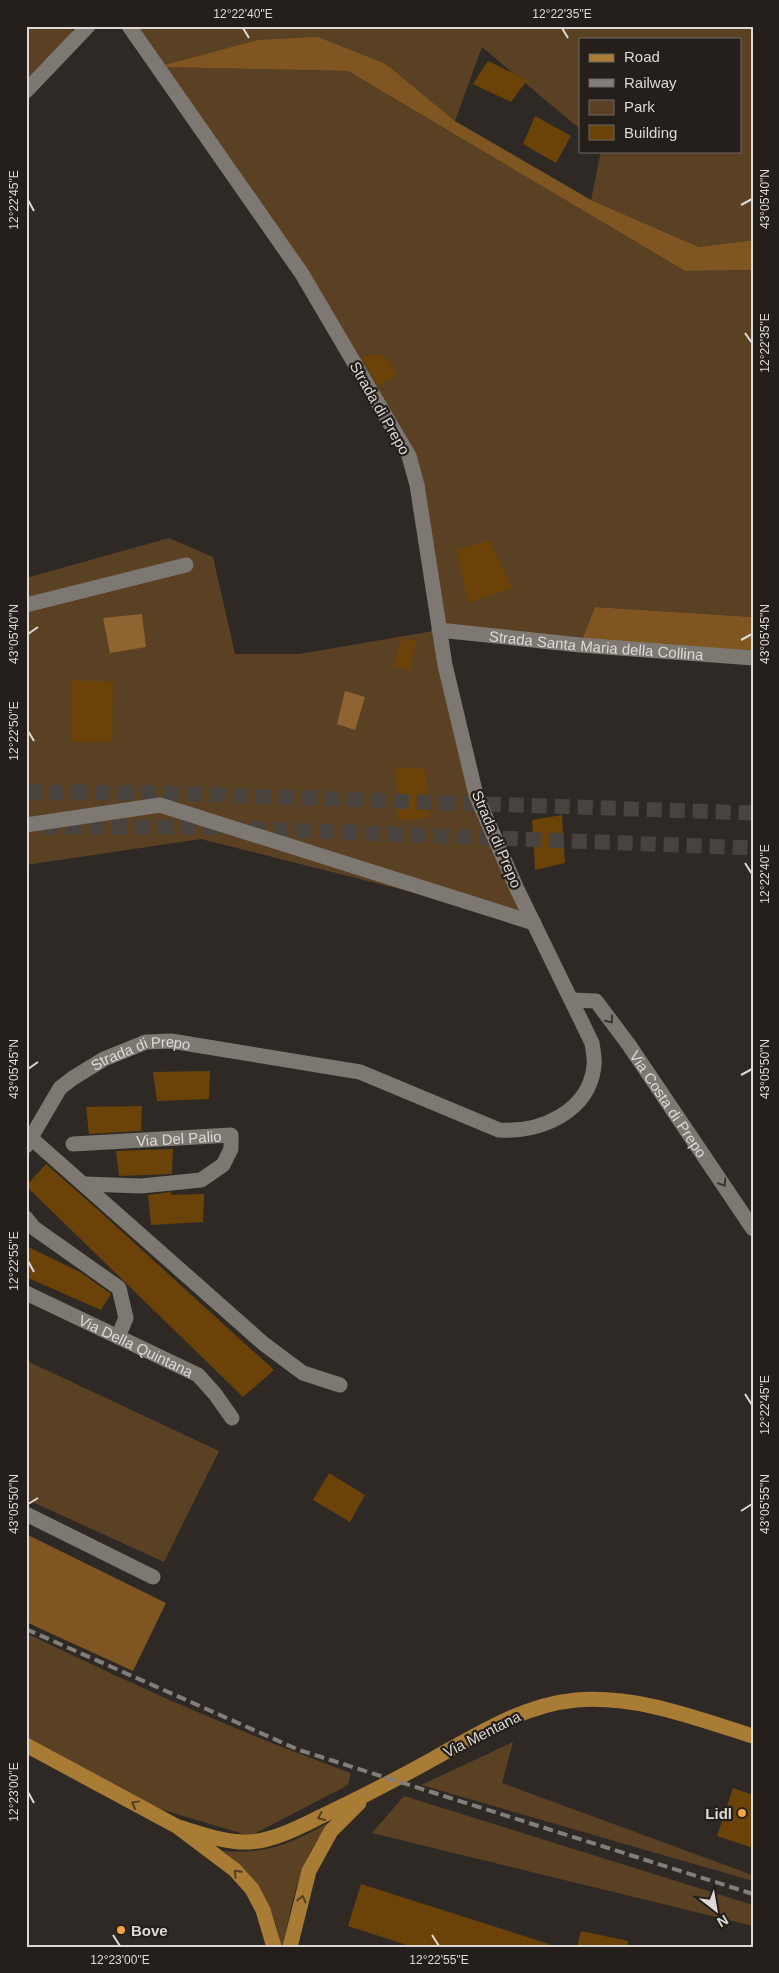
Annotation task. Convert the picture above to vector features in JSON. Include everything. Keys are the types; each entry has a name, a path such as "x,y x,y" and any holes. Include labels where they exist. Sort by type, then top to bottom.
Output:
{"main road":[{"name":"Via Mentana","path":"178,1827 236,1842 264,1840 292,1830 365,1796 513,1716 542,1706 575,1700 634,1702 663,1708 753,1736"},
{"path":"26,1745 178,1827 235,1870 252,1889 263,1910 274,1947"},
{"name":"Via Mentana","path":"290,1947 309,1871 331,1831 365,1796"}],"street":[{"path":"26,91 88,26"},
{"name":"Strada di Prepo","path":"28,1142 60,1088 104,1059 146,1042 171,1041 360,1072 499,1130 519,1131 545,1124 571,1109 588,1087 594,1065 592,1043 534,923 476,795 445,665 417,485 409,456 302,274 129,26"},
{"path":"26,605 186,565"},
{"name":"Strada Santa Maria della Collina","path":"439,630 580,645 753,658"},
{"path":"26,825 160,805 534,923"},
{"name":"Via Costa di Prepo","path":"571,1000 596,1001 629,1045 753,1228"},
{"name":"Via Del Palio","path":"72,1144 231,1135 231,1149 223,1166 201,1180 142,1186 85,1184"},
{"path":"28,1142 85,1184 264,1344 303,1373 340,1385"},
{"path":"26,1218 34,1228 119,1288 126,1318 118,1337"},
{"name":"Via Della Quintana","path":"26,1293 198,1375 215,1394 232,1418"},
{"path":"26,1514 152,1577"}],"green space":[{"path":"26,26 72,26 71,44 26,91"},
{"path":"129,26 753,26 753,240 699,247 591,200 601,152 742,152 742,38 579,38 579,128 482,47 455,121 386,64 159,67 348,71 685,271 753,270 753,617 595,607 580,645 440,630 476,795 534,923 201,839 26,865 26,578 169,538 213,557 235,654 299,654 439,630 417,485 302,274"},
{"path":"27,1361 219,1451 164,1562 26,1499"},
{"path":"26,1633 187,1708 268,1742 351,1773 348,1785 250,1836 150,1806 26,1740"},
{"path":"513,1742 502,1783 747,1873 753,1876 753,1881 421,1785"},
{"path":"404,1796 753,1905 753,1926 372,1833"},
{"path":"333,1820 322,1834 305,1863 294,1896 283,1947 280,1947 274,1918 255,1881 246,1870 223,1851 239,1852 268,1849 293,1841"}],"shaded area":[{"path":"318,37 386,64 455,121 591,200 699,247 753,240 753,270 685,271 348,71 157,67 258,40"},
{"path":"595,607 753,617 753,658 580,645"},
{"path":"142,614 146,647 110,653 103,618"},
{"path":"345,691 365,697 355,730 337,724"},
{"path":"26,1534 166,1603 133,1671 26,1622"}],"building":[{"path":"488,61 527,80 511,102 473,84"},
{"path":"535,116 571,136 556,163 523,144"},
{"path":"383,354 397,375 378,386 361,356"},
{"path":"489,540 512,588 468,603 457,550"},
{"path":"402,638 416,640 410,670 393,667"},
{"path":"72,680 113,682 112,742 72,742"},
{"path":"396,767 425,769 429,818 398,820"},
{"path":"562,815 565,863 535,870 532,820"},
{"path":"210,1071 209,1099 157,1101 153,1072"},
{"path":"142,1106 141,1131 89,1134 86,1107"},
{"path":"173,1149 172,1174 119,1176 116,1151"},
{"path":"46,1164 274,1370 243,1397 26,1186"},
{"path":"171,1192 171,1195 204,1194 203,1222 151,1225 148,1195"},
{"path":"26,1246 80,1272 111,1294 101,1310 26,1277"},
{"path":"329,1473 365,1495 350,1522 313,1500"},
{"path":"733,1788 753,1795 753,1848 717,1836"},
{"path":"361,1884 549,1944 548,1947 413,1947 348,1926"},
{"path":"581,1931 628,1941 627,1947 577,1947"}],"tunnel":[{"path":"26,792 160,793 753,813"},
{"path":"43,827 213,827 753,848"}],"railway":[{"path":"26,1629 299,1750 753,1894"}],"place":[{"name":"Lidl","path":"742,1813"},
{"name":"Bove","path":"121,1930"}]}
